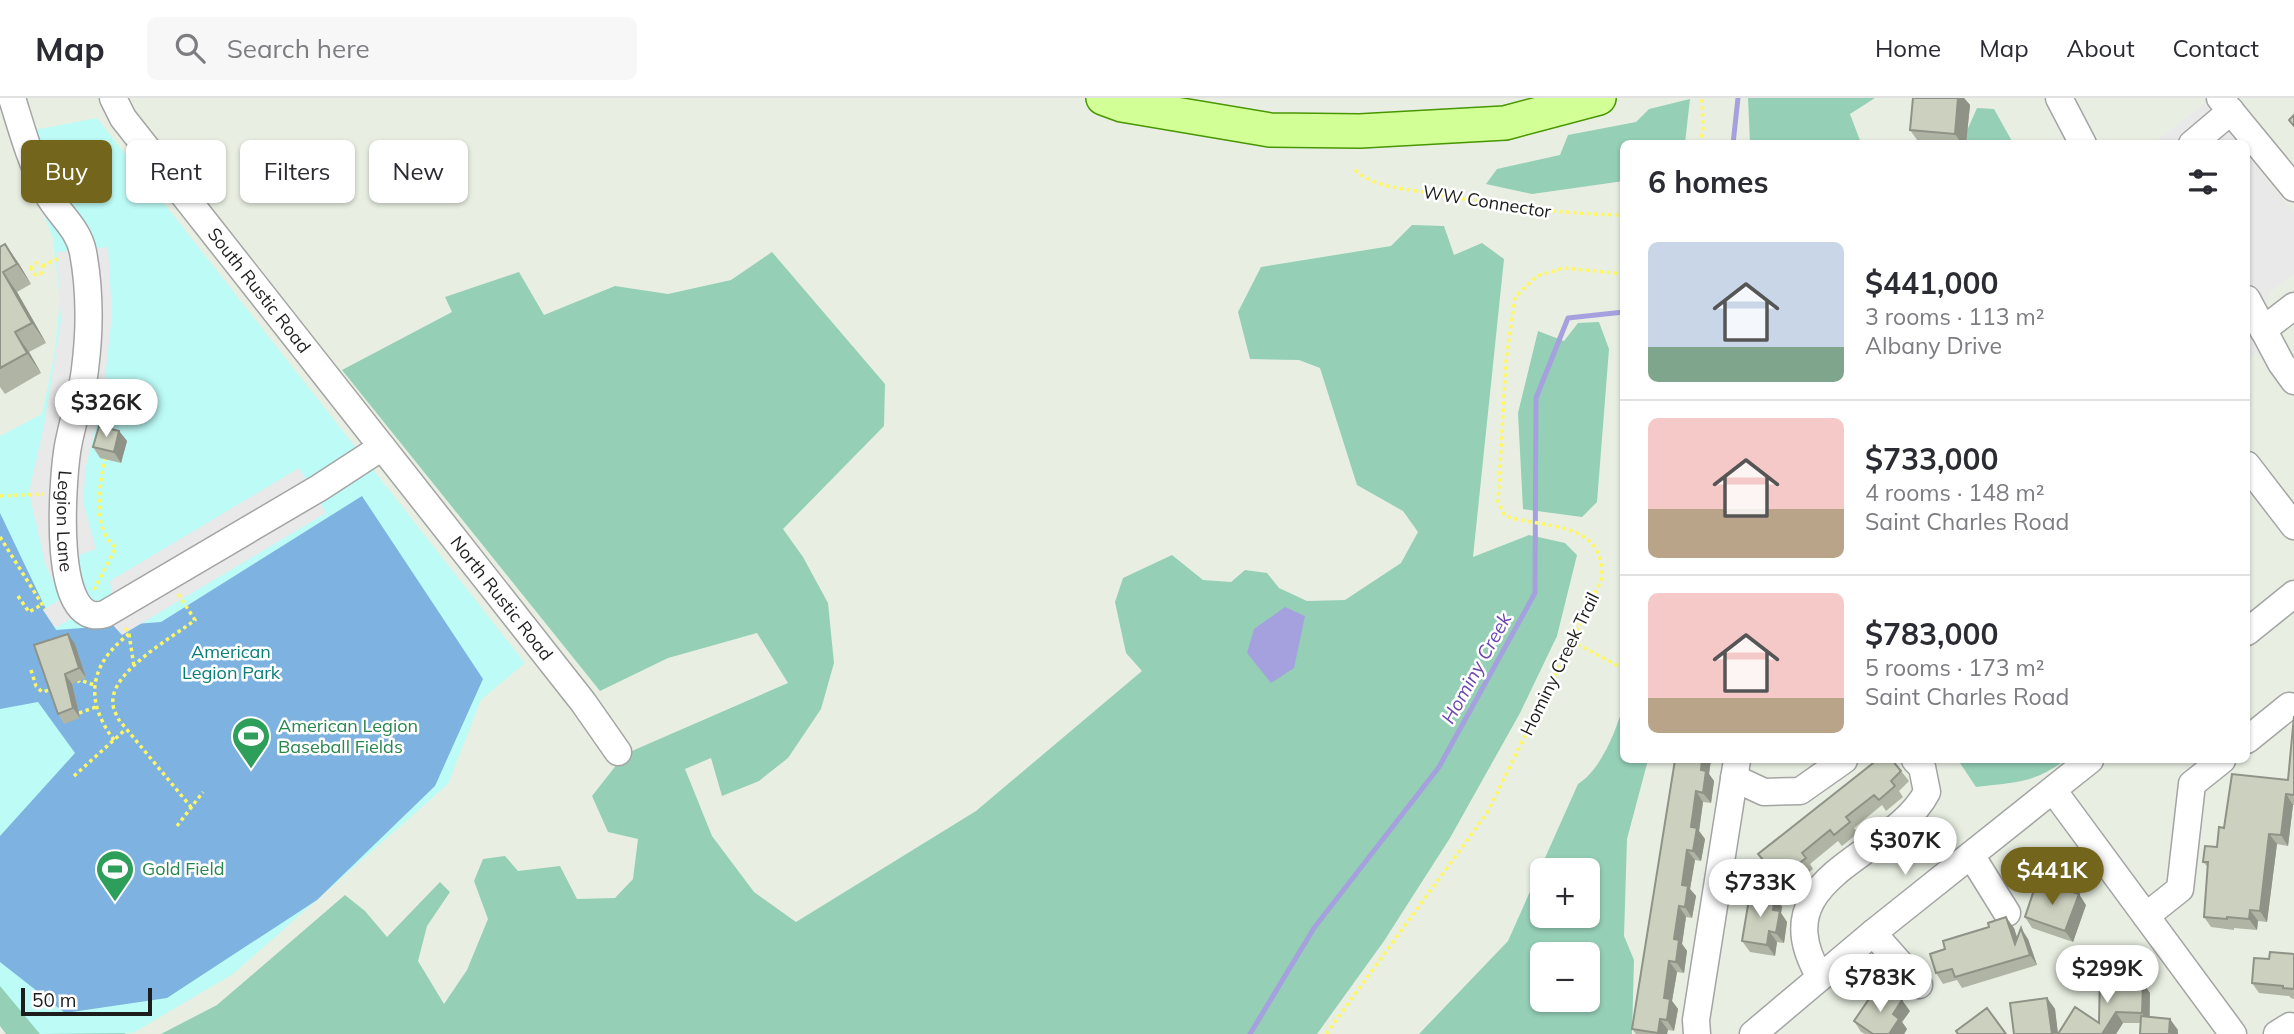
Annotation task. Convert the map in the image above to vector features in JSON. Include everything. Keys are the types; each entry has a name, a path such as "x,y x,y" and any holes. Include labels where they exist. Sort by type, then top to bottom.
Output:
{"main road":[{"path":"1103,98 1122,105 1270,130 1360,131 1505,123 1599,98"}],"street":[{"name":"Legion Lane","path":"12,98 31,160 48,195 73,227 83,254 89,299 85,370 67,452 63,551 73,597 85,611"},
{"name":"South Rustic Road","path":"113,98 123,118 383,447"},
{"path":"2059,98 2081,140"},
{"path":"2195,140 2225,104 2294,188"},
{"path":"2250,305 2294,382"},
{"path":"2263,330 2294,306"},
{"path":"85,611 97,616 114,609 319,488 383,447"},
{"name":"North Rustic Road","path":"383,447 583,702 618,752"},
{"path":"2250,469 2294,526"},
{"path":"2250,630 2294,594"},
{"path":"2250,738 2289,706 2294,707"},
{"path":"1697,1034 1696,1020 1735,769 1764,792 1800,791 1839,763"},
{"path":"1821,977 1810,959 1805,942 1805,921 1812,901 1823,883 1840,867 1889,833 1922,802 1927,792 1922,767 1917,763"},
{"path":"1753,1034 1873,933 2086,763"},
{"path":"2146,916 2180,889 2192,784 2218,763"},
{"path":"2053,790 2233,1034"},
{"path":"1971,855 2007,913"},
{"path":"1873,933 1919,985"},
{"path":"2277,1034 2290,1026 2294,1027"}],"path":[{"path":"1700,140 1703,131 1702,98"},
{"name":"WW Connector","path":"1355,170 1375,183 1494,205 1566,214 1620,215"},
{"path":"26,275 32,272 34,264 42,266 58,258"},
{"path":"32,272 34,275 40,274 42,266"},
{"name":"Hominy Creek Trail","path":"1326,1034 1487,813 1601,581 1602,567 1595,546 1581,533 1505,516 1498,502 1506,361 1515,297 1537,276 1564,268 1620,274"},
{"path":"85,611 116,547 111,545 101,517 101,478 106,459"},
{"path":"0,496 29,493 64,496"},
{"path":"0,537 44,606 29,612 18,596"},
{"path":"167,578 195,620 134,666 116,685 113,704 119,720 191,807"},
{"path":"114,609 129,634 134,666"},
{"path":"114,740 104,727 96,707 94,685 100,666 115,645 129,634"},
{"path":"1572,642 1620,667"},
{"path":"31,670 36,687 42,692 59,687"},
{"path":"73,683 80,680 94,685"},
{"path":"79,713 96,707"},
{"path":"74,776 126,729"},
{"path":"177,826 203,792"}],"green space":[{"path":"1748,98 1875,98 1850,114 1860,140 1750,140"},
{"path":"1690,99 1685,140 1620,140 1620,182 1532,194 1486,184 1497,169 1560,155 1568,135 1636,122 1649,109"},
{"path":"1977,108 1994,109 2011,140 1963,140"},
{"name":"American Legion Park","path":"97,118 126,155 126,203 164,203 525,663 481,700 448,784 233,974 133,1033 40,1034 0,986 0,436 42,414 54,356 60,301 53,238 40,203 112,203 112,140 21,140 21,155 13,134"},
{"path":"1412,225 1444,226 1454,255 1482,243 1504,259 1473,557 1529,535 1565,543 1577,555 1557,636 1520,713 1450,838 1384,941 1317,1034 161,1034 217,1005 345,895 365,911 387,937 440,882 450,892 427,926 418,961 444,1004 467,970 488,919 474,881 483,859 505,856 518,871 560,866 577,899 615,898 633,879 638,839 608,832 592,796 625,754 788,683 757,633 668,658 600,691 342,370 452,312 445,297 519,272 544,315 615,286 668,294 731,280 772,252 885,384 884,426 783,529 803,557 828,603 834,663 821,709 788,758 759,781 722,796 711,758 685,769 712,836 754,892 796,922 976,811 1142,671 1126,653 1115,602 1123,578 1172,555 1203,580 1231,582 1245,570 1267,573 1279,588 1307,601 1345,600 1401,563 1418,532 1403,511 1357,485 1320,368 1299,360 1250,359 1238,312 1261,267 1391,246"},
{"path":"1599,322 1609,349 1597,502 1582,517 1523,509 1518,413 1538,331 1564,341 1578,323"},
{"name":"American Legion Baseball Fields","path":"362,496 483,679 435,786 317,900 167,998 65,1013 0,962 0,836 75,753 38,702 0,709 0,513 56,630 161,622"},
{"path":"1620,714 1620,763 1647,763 1627,839 1624,936 1634,960 1632,1034 1419,1034 1508,941 1530,892 1530,928 1600,928 1600,858 1545,858 1578,784 1601,759"},
{"path":"1960,763 2061,763 2033,778 1976,787"},
{"path":"0,964 126,1034 6,1034 0,1026"}],"shaded area":[{"path":"2205,102 2236,140 2158,140"},
{"path":"2250,159 2294,213 2294,274 2269,293 2264,350 2250,358"},
{"path":"108,247 112,315 103,397 86,466 83,502 96,549 76,556 83,599 94,605 112,595 110,581 299,468 326,513 122,635 112,624 74,617 55,628 43,610 61,599 45,563 29,492 44,426 61,320 57,252"},
{"path":"1285,607 1305,616 1294,668 1271,683 1247,653 1254,629"}],"building":[{"path":"1913,98 1958,98 1955,134 1910,130"},
{"path":"5,244 17,264 3,272 32,323 15,332 27,353 0,368 0,247"},
{"path":"99,426 119,431 114,452 93,447"},
{"path":"68,634 79,668 65,674 73,708 58,714 34,645"},
{"path":"2294,716 2294,795 2286,794 2281,835 2269,834 2260,911 2250,910 2249,919 2204,917 2208,862 2203,862 2205,846 2217,847 2219,827 2224,828 2232,774 2288,780"},
{"path":"1675,763 1702,763 1701,770 1706,771 1703,793 1696,791 1691,827 1697,828 1693,851 1687,850 1682,885 1688,886 1685,907 1679,906 1674,939 1679,940 1676,962 1669,961 1664,998 1670,999 1667,1020 1660,1019 1658,1033 1632,1029"},
{"path":"1873,763 1894,763 1901,771 1891,781 1895,786 1879,800 1874,795 1846,817 1850,822 1834,835 1830,830 1802,853 1806,858 1779,879 1758,854"},
{"path":"2050,884 2079,894 2065,931 2025,917 2035,887 2047,892"},
{"path":"1750,893 1775,896 1773,910 1780,911 1776,933 1769,931 1767,945 1742,941"},
{"path":"2006,917 2015,944 2021,928 2030,955 1955,977 1952,969 1936,973 1930,954 1945,949 1943,941 1989,927 1988,923"},
{"path":"2270,952 2294,954 2294,989 2252,983 2254,958 2269,959"},
{"path":"2100,973 2129,974 2129,982 2143,983 2142,1013 2116,1012 2102,1034 2058,1034 2075,1007 2099,1023"},
{"path":"1884,988 1902,1000 1893,1014 1899,1019 1889,1034 1873,1034 1854,1021 1871,996 1876,1000"},
{"path":"2047,998 2052,1034 2014,1034 2010,1003"},
{"path":"1987,1008 2006,1034 1958,1034 1956,1031"},
{"path":"2141,1016 2170,1019 2169,1032 2177,1034 2140,1034"}],"waterway":[{"name":"Hominy Creek","path":"1733,140 1738,98"},
{"name":"Hominy Creek","path":"1250,1034 1314,928 1439,767 1535,593 1536,398 1568,318 1620,312"}],"place":[{"name":"American Legion Baseball Fields","path":"251,770"},
{"name":"Gold Field","path":"115,903"}]}
